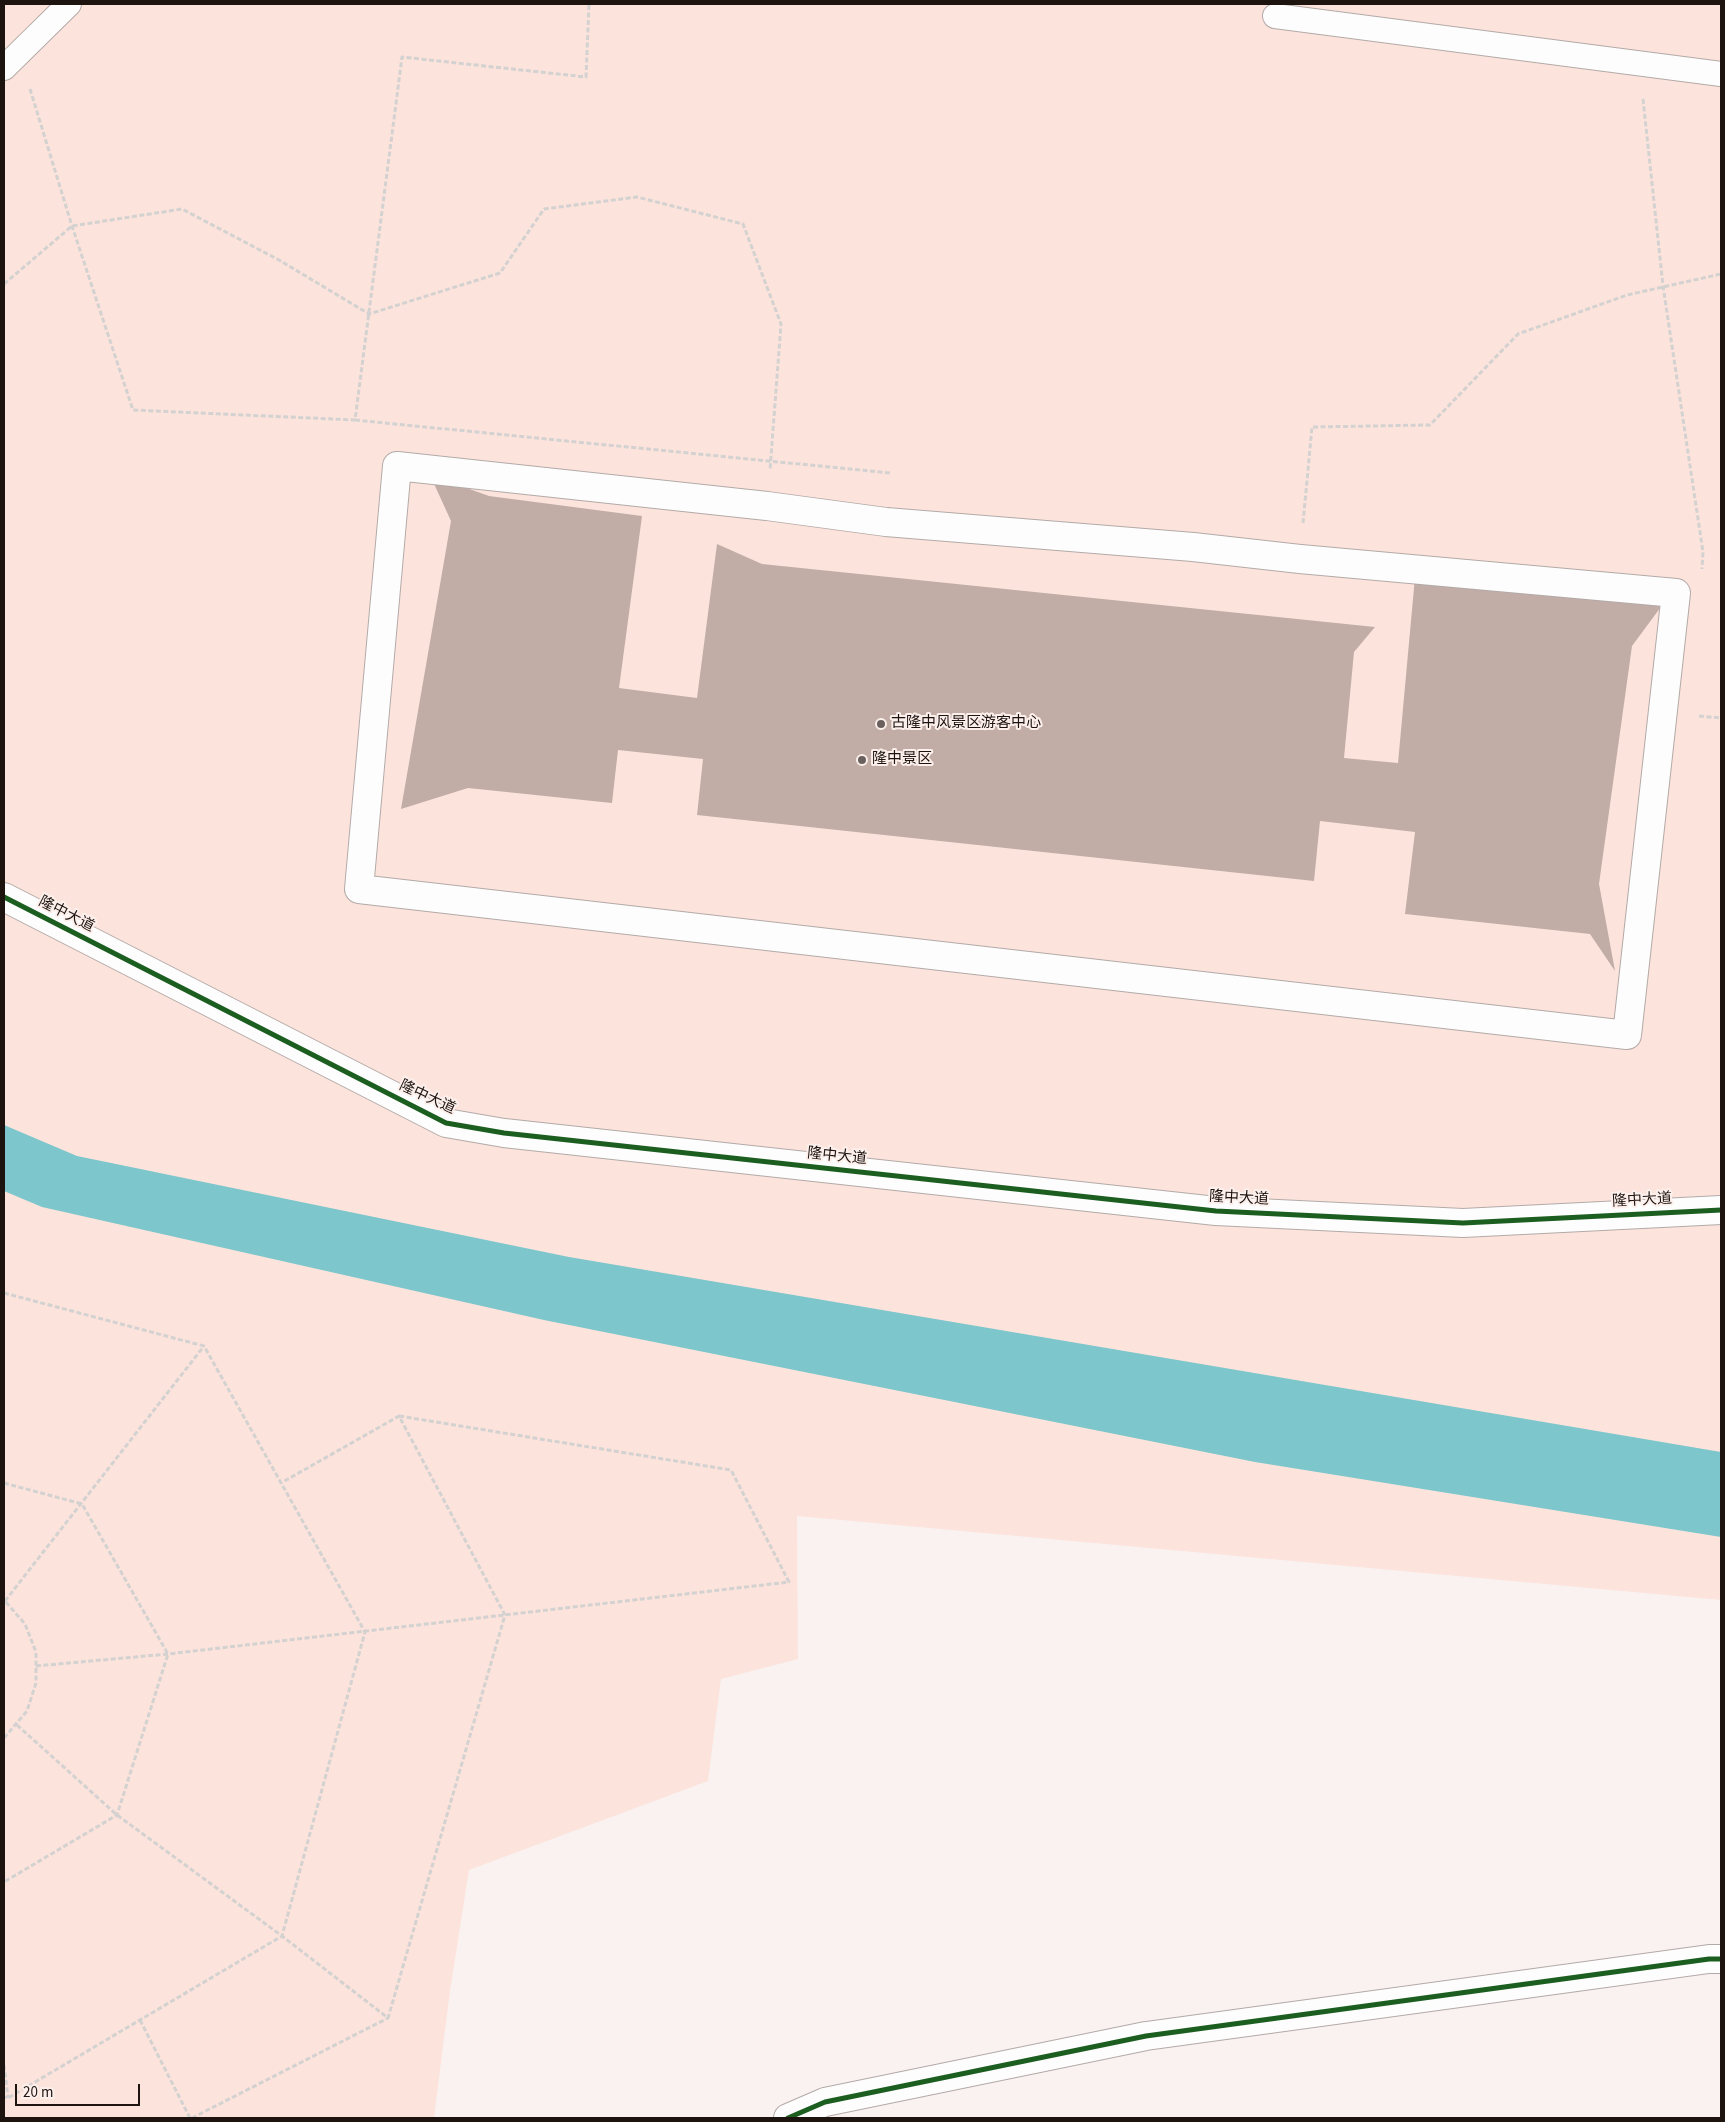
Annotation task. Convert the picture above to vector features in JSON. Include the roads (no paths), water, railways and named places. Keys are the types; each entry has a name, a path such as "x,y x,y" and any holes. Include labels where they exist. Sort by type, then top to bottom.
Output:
{"street":[{"path":"396,466 767,506 886,522 1194,547 1300,559 1676,593 1627,1035 359,888 396,466"},
{"name":"隆中大道","path":"4,897 446,1123 504,1133 1216,1211 1463,1222 1721,1210"},
{"path":"788,2118 826,2102 1146,2036 1709,1959 1721,1959"}],"lane":[{"path":"11,60 69,4"},
{"path":"1275,16 1721,74"}],"water":[{"path":"4,1125 77,1156 569,1257 1721,1452 1721,1537 1255,1462 544,1320 42,1207 4,1191"}],"place":[{"name":"古隆中风景区游客中心","path":"881,724"},
{"name":"隆中景区","path":"862,760"}]}
